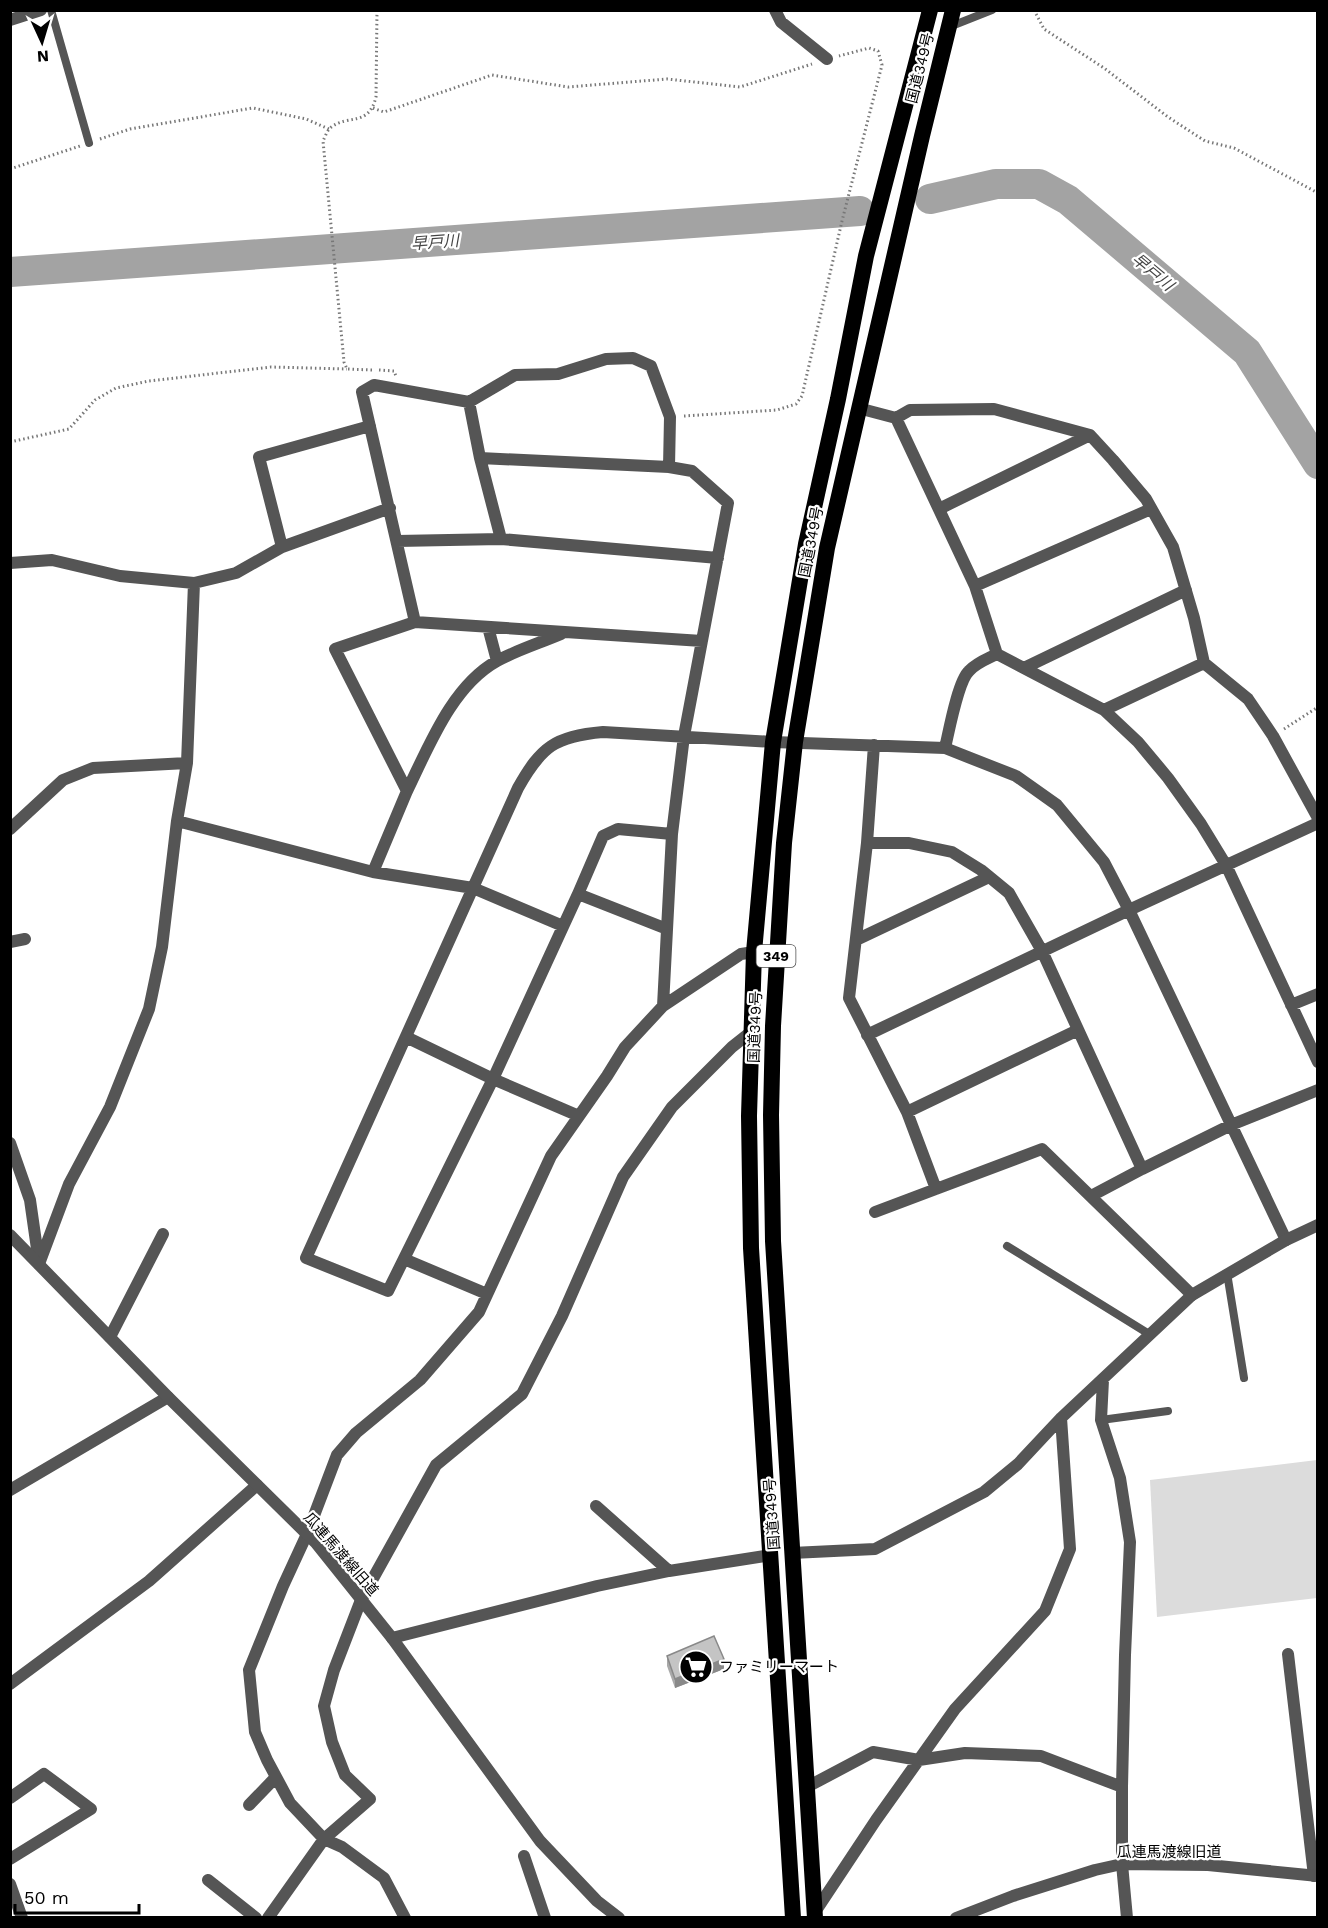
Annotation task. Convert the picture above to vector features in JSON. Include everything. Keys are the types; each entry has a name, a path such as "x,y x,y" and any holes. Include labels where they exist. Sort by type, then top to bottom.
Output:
{"highway":[{"name":"国道349号","path":"793,1917 751,1248 749,1116 754,952 773,742 806,544 866,256 930,10"},
{"name":"国道349号","path":"815,1915 773,1241 771,1115 777,936 795,742 827,548 953,10"}],"street":[{"path":"10,20 41,10"},
{"path":"775,10 781,22 827,58"},
{"path":"415,622 362,392 374,385 470,402 514,375 558,374 606,359 633,358 651,366 670,417 669,467"},
{"path":"470,402 480,458 501,539"},
{"path":"858,408 896,418 910,410 994,409 1090,435 1146,499 1173,547 1204,663 1248,699 1273,736 1317,818"},
{"path":"896,418 975,586 997,654 1104,710 1138,742 1168,778 1201,824 1226,865 1317,1062"},
{"path":"282,547 259,457 370,426"},
{"path":"939,509 1090,435"},
{"path":"480,458 669,467 692,471 728,503 684,736 672,834 663,1006"},
{"path":"10,564 52,560 120,576 194,583 236,573 282,547 390,508"},
{"path":"975,586 1151,509"},
{"path":"397,541 501,539 718,558"},
{"path":"39,1264 69,1184 110,1107 149,1009 162,947 177,821 187,763 194,583"},
{"path":"1024,668 1186,590"},
{"path":"407,790 335,649 415,622 702,641"},
{"path":"488,627 497,661"},
{"path":"373,872 407,790 442,721 469,682 497,661 565,632"},
{"path":"945,748 958,696 967,672 980,662 997,654"},
{"path":"1104,710 1204,663"},
{"path":"672,834 618,829 603,836 493,1079 388,1291 306,1258 518,788 530,768 546,749 560,740 578,734 603,732 773,742 945,748 1016,776 1057,805 1104,862 1286,1240"},
{"path":"874,745 867,843 849,998 907,1112 936,1189"},
{"path":"10,829 63,780 93,768 187,763"},
{"path":"177,821 373,872 473,888 563,926"},
{"path":"867,1035 1041,951 1317,823"},
{"path":"867,843 909,843 951,852 1009,893 1041,951 1142,1169"},
{"path":"856,940 989,877"},
{"path":"578,894 667,929"},
{"path":"10,942 25,939"},
{"path":"405,1917 384,1878 342,1847 324,1839 290,1803 255,1732 249,1670 307,1534 336,1455 356,1433 420,1380 479,1312 551,1156 625,1047 663,1006 741,954 754,952"},
{"path":"1291,1005 1317,994"},
{"path":"907,1112 1078,1030"},
{"path":"268,1917 324,1839 370,1799 345,1775 332,1742 324,1706 334,1670 362,1600 436,1465 522,1394 562,1316 629,1168 672,1107 732,1047 751,1032"},
{"path":"406,1037 493,1079 579,1116"},
{"path":"1091,1196 1231,1125 1317,1090"},
{"path":"10,1143 30,1200 39,1264"},
{"path":"875,1212 1042,1149 1192,1295"},
{"path":"792,1553 875,1549 984,1492 1018,1464 1061,1418 1192,1295 1227,1273 1317,1225"},
{"name":"瓜連馬渡線旧道","path":"10,1234 307,1534 392,1638 540,1841 597,1902 619,1917"},
{"path":"110,1336 163,1234"},
{"path":"404,1259 487,1294"},
{"path":"1103,1380 1101,1420 1120,1478 1130,1542 1122,1787 1122,1864 1127,1917"},
{"path":"10,1490 168,1396"},
{"path":"815,1915 876,1820 956,1709 1045,1611 1071,1549 1061,1418"},
{"path":"10,1684 149,1581 257,1485"},
{"path":"596,1506 669,1571"},
{"path":"392,1638 597,1586 669,1571 771,1555"},
{"path":"1288,1654 1316,1876"},
{"path":"807,1787 873,1752 919,1760 965,1753 1041,1756 1122,1787"},
{"path":"10,1798 44,1774 91,1809 10,1859"},
{"path":"249,1806 276,1777"},
{"path":"524,1856 545,1917"},
{"name":"瓜連馬渡線旧道","path":"956,1917 1095,1870 1122,1864 1208,1865 1316,1876"},
{"path":"208,1880 256,1917"},
{"path":"10,1884 14,1903 22,1917"}],"lane":[{"path":"51,10 89,142"},
{"path":"949,27 992,10"},
{"path":"1007,1246 1149,1334"},
{"path":"1227,1273 1244,1378"},
{"path":"1101,1420 1168,1411"}],"path":[{"path":"347,369 344,362 323,141 329,129 341,123 362,119 374,108 376,10"},
{"path":"1034,10 1044,29 1104,68 1168,117 1205,141 1234,148 1317,193"},
{"path":"374,108 384,112 492,75 567,87 667,79 740,87 827,58 869,48 878,51 882,65 842,221 802,396 796,404 777,410 670,417"},
{"path":"10,169 130,129 253,108 306,119 329,129"},
{"path":"10,442 69,429 95,400 116,388 149,381 271,367 347,369 394,371 400,389"},
{"path":"1273,736 1317,707"}],"shaded area":[{"path":"1317,1460 1317,1598 1157,1617 1150,1480"}],"building":[{"name":"ファミリーマート","path":"714,1636 724,1659 675,1679 667,1656"}],"waterway":[{"name":"早戸川","path":"930,199 996,184 1039,184 1068,200 1247,352 1318,464"},
{"name":"早戸川","path":"10,272 860,211"}],"place":[{"name":"ファミリーマート","path":"696,1667"}]}
